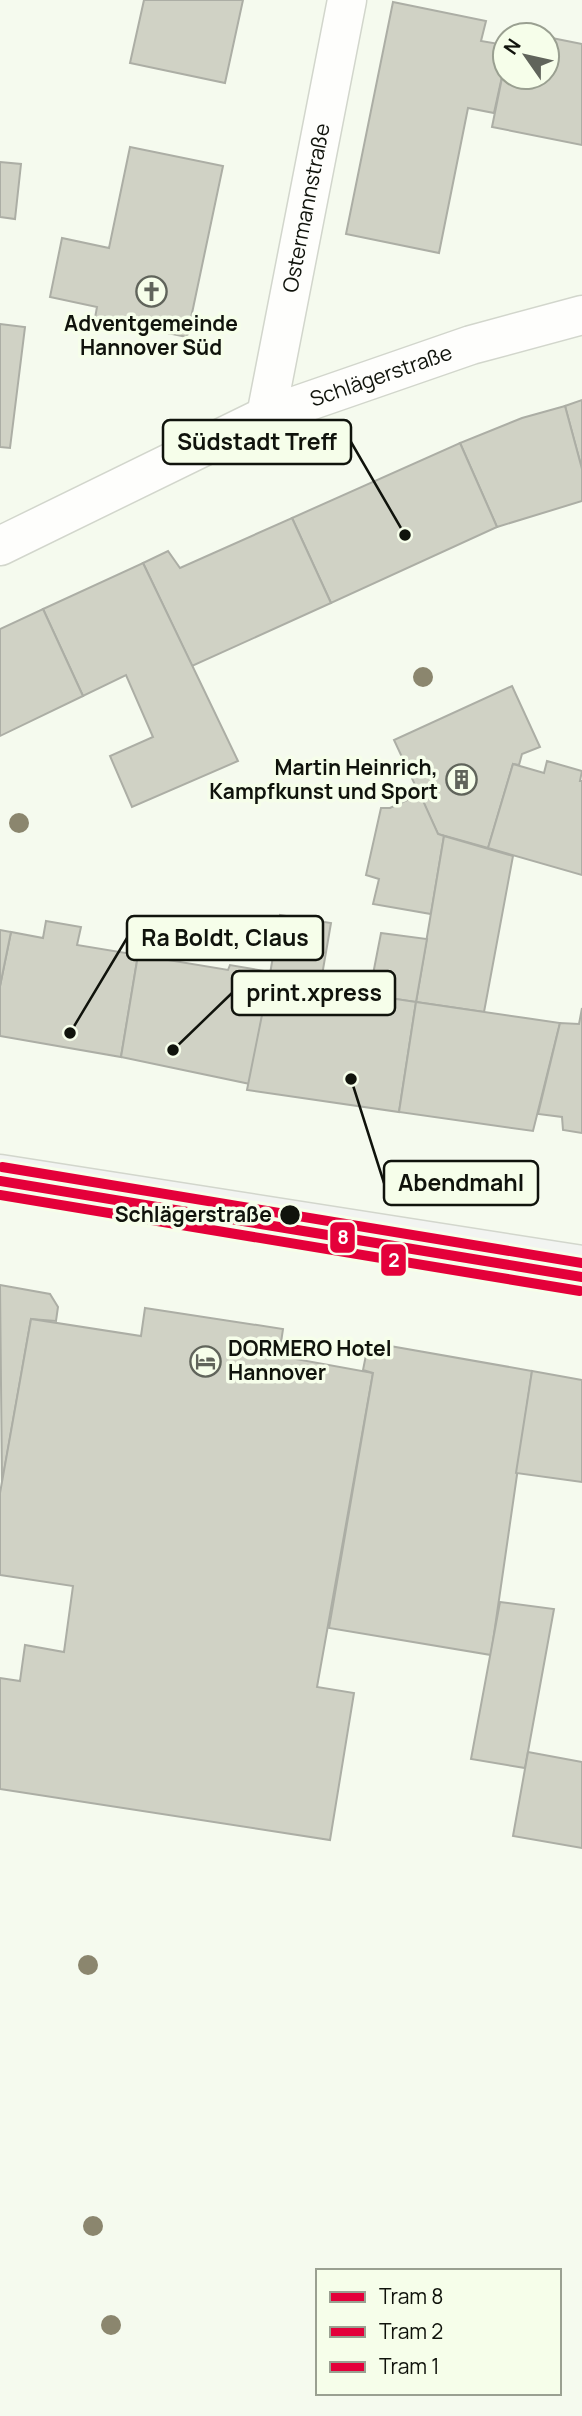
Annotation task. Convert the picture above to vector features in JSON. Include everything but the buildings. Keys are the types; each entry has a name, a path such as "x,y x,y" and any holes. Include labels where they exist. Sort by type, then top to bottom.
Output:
{"main road":[{"path":"0,1174 582,1265"}],"street":[{"name":"Ostermannstraße","path":"266,416 347,0"},
{"name":"Schlägerstraße","path":"0,546 266,416 471,345 582,315"}],"tram line":[{"name":"1","path":"2,1167 582,1263"},
{"name":"8","path":"0,1181 582,1277"},
{"name":"2","path":"0,1195 580,1291"}],"place":[{"name":"Adventgemeinde Hannover Süd","path":"151,292"},
{"name":"Südstadt Treff","path":"405,535"},
{"name":"Martin Heinrich, Kampfkunst und Sport","path":"461,780"},
{"name":"Ra Boldt, Claus","path":"70,1033"},
{"name":"print.xpress","path":"173,1050"},
{"name":"Abendmahl","path":"351,1079"},
{"name":"Schlägerstraße","path":"290,1215"},
{"name":"DORMERO Hotel Hannover","path":"205,1361"}]}
